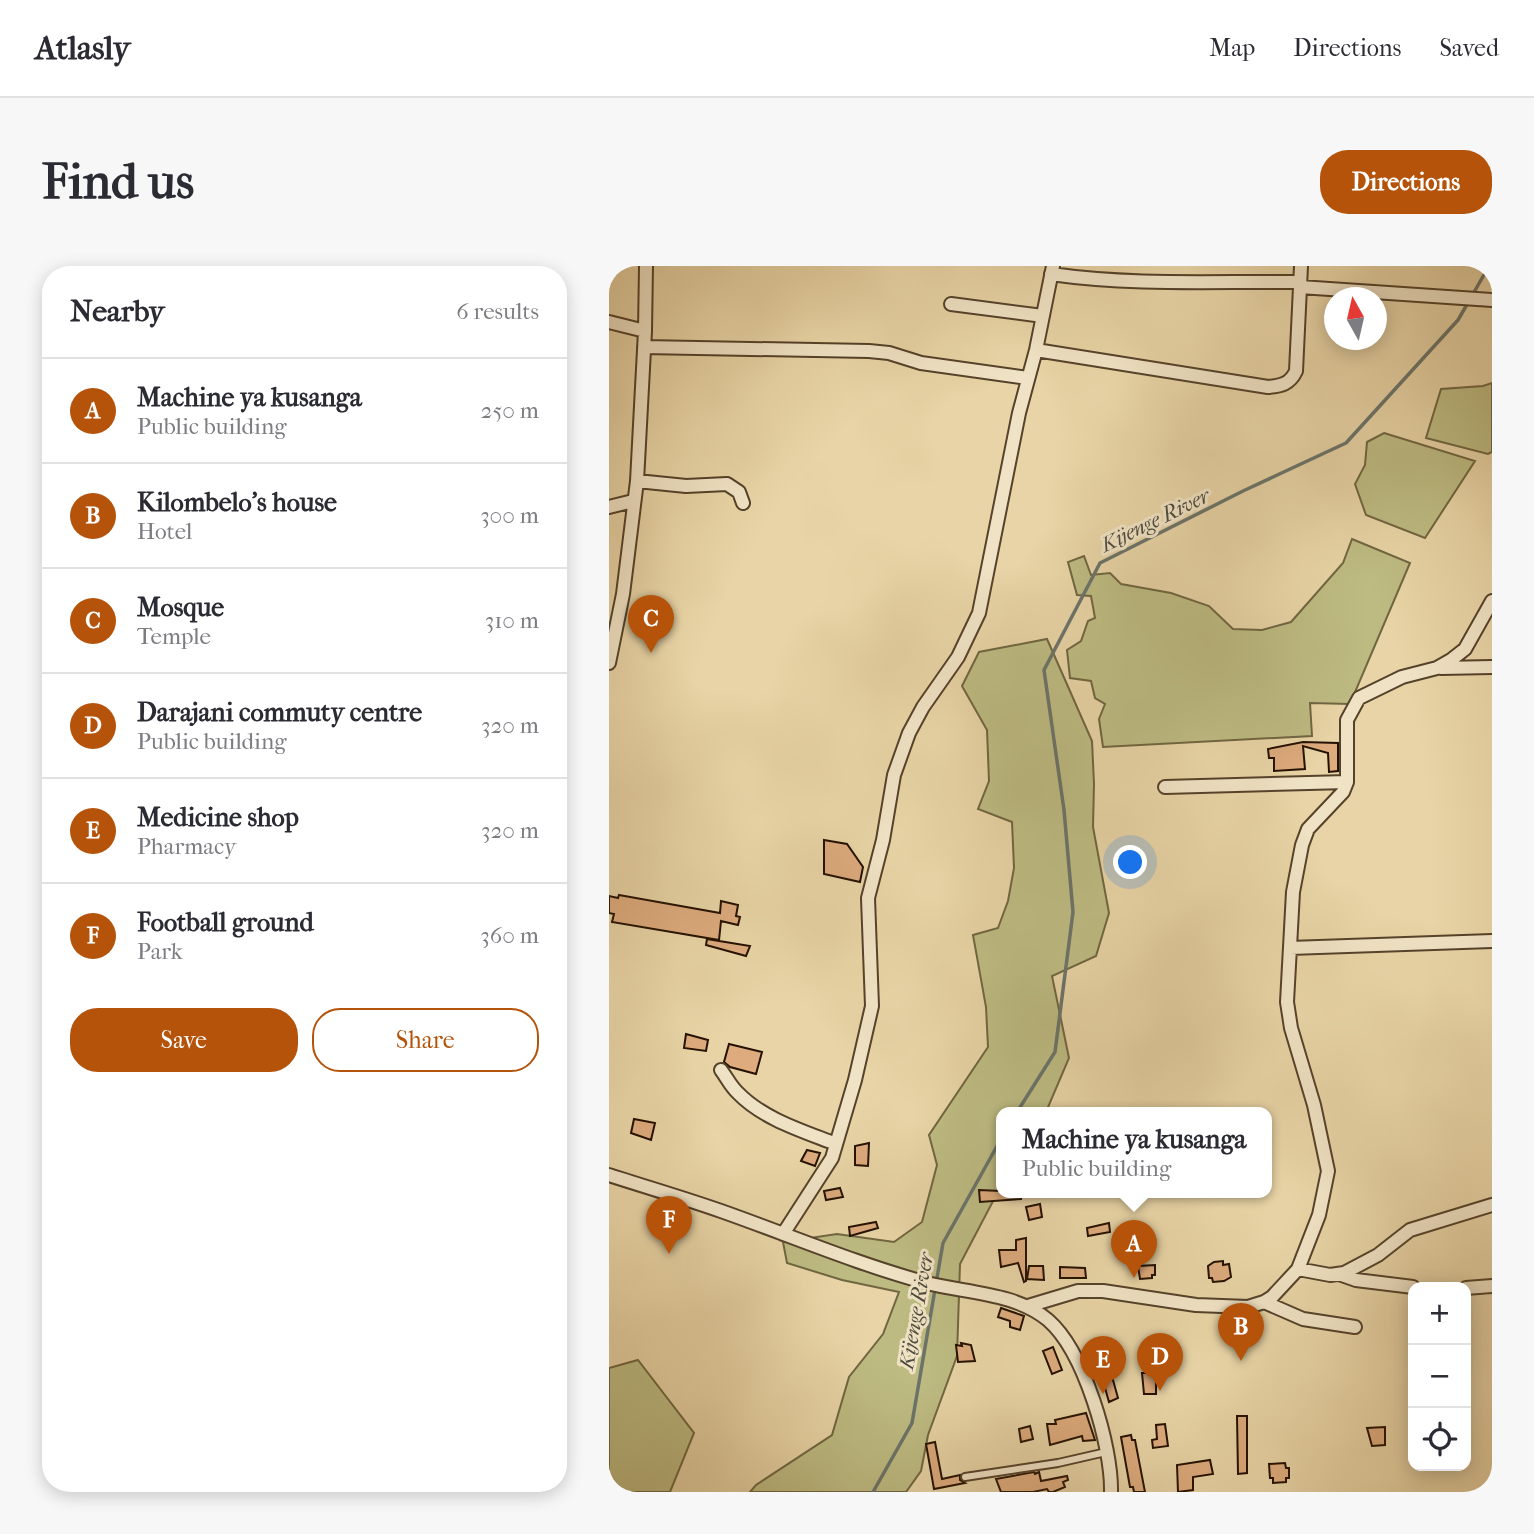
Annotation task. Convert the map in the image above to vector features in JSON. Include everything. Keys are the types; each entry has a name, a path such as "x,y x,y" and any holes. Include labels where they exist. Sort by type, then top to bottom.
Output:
{"street":[{"path":"609,663 624,594 637,481 646,266"},
{"path":"1036,350 1268,387 1280,386 1288,383 1296,371 1301,266"},
{"path":"783,1234 826,1169 836,1144 871,1013 873,979 868,898 883,840 894,775 909,733 923,706 958,657 979,613 1052,270 1094,280 1300,285 1492,300"},
{"path":"951,304 1043,316"},
{"path":"609,322 645,331"},
{"path":"644,347 869,351 889,353 921,363 1028,378"},
{"path":"637,481 686,486 727,484 739,492 743,503"},
{"path":"609,507 633,501"},
{"path":"1437,668 1465,649 1492,601"},
{"path":"1028,1306 1077,1291 1103,1291 1196,1305 1248,1307 1264,1302 1281,1289 1298,1269 1319,1215 1328,1171 1314,1105 1291,1028 1287,1002 1293,892 1302,845 1308,830 1343,792 1347,782 1347,720 1359,698 1402,677 1437,668 1492,667"},
{"path":"1165,787 1347,782"},
{"path":"1290,947 1492,941"},
{"path":"721,1070 736,1092 748,1102 781,1122 836,1144"},
{"path":"609,1175 719,1210 927,1283 1028,1306 1048,1320 1070,1345 1095,1410 1112,1489"},
{"path":"1298,1269 1339,1274 1354,1269 1410,1230 1492,1205"},
{"path":"1339,1274 1356,1280 1408,1286"},
{"path":"1471,1288 1492,1286"},
{"path":"1264,1302 1303,1319 1355,1327"}],"lane":[{"path":"965,1477 1058,1463 1106,1452"}],"shaded area":[{"path":"1492,383 1492,452 1488,454 1426,438 1441,389"},
{"path":"1384,433 1475,461 1425,538 1366,515 1355,484 1365,465 1367,442"},
{"path":"1352,539 1410,563 1350,704 1310,703 1312,736 1103,747 1099,719 1105,704 1095,698 1091,681 1070,678 1067,650 1081,641 1088,621 1095,618 1091,596 1077,595 1068,562 1084,556 1091,575 1110,573 1121,584 1171,593 1209,606 1233,629 1262,630 1291,622 1343,563"},
{"path":"1047,639 1092,741 1093,827 1109,913 1096,956 1052,976 1069,1058 1048,1107 996,1107 996,1196 960,1264 957,1356 928,1435 921,1471 906,1492 750,1492 756,1485 832,1435 849,1377 883,1334 899,1292 842,1280 787,1263 783,1242 837,1234 894,1242 922,1222 937,1165 929,1135 988,1047 986,1007 973,935 998,928 1008,901 1014,868 1012,822 978,809 989,781 987,730 962,686 979,652"},
{"path":"638,1360 694,1433 670,1492 609,1492 609,1368"}],"building":[{"path":"1303,742 1338,743 1338,771 1329,772 1328,753 1303,746 1305,769 1274,771 1274,758 1269,758 1268,749"},
{"path":"824,840 847,844 863,867 860,882 824,874"},
{"path":"619,895 720,913 721,901 738,905 736,916 740,917 738,925 721,921 719,940 612,922 614,914 609,913 609,896 618,898"},
{"path":"707,939 750,946 746,956 706,945"},
{"path":"686,1034 708,1040 706,1051 684,1048"},
{"path":"729,1044 762,1052 756,1074 730,1067 724,1062"},
{"path":"634,1119 655,1123 651,1140 631,1133"},
{"path":"869,1143 868,1166 855,1165 855,1146"},
{"path":"807,1150 820,1153 815,1166 801,1161"},
{"path":"840,1188 843,1197 826,1200 824,1191"},
{"path":"979,1190 996,1191 996,1198 1021,1198 1021,1199 980,1202"},
{"path":"1040,1204 1042,1217 1029,1220 1026,1207"},
{"path":"876,1222 878,1228 850,1236 849,1227"},
{"path":"1109,1223 1110,1232 1088,1236 1087,1228"},
{"path":"1026,1238 1024,1282 1018,1263 1001,1267 999,1250 1016,1250 1016,1240"},
{"path":"1223,1261 1223,1265 1229,1264 1231,1277 1213,1282 1212,1278 1209,1278 1208,1266"},
{"path":"1155,1265 1155,1275 1152,1275 1152,1278 1140,1279 1138,1266"},
{"path":"1029,1266 1043,1266 1044,1280 1027,1279"},
{"path":"1060,1267 1085,1268 1086,1278 1060,1278"},
{"path":"1001,1308 1024,1316 1020,1330 1010,1327 1010,1321 998,1317"},
{"path":"961,1343 971,1345 975,1361 958,1362 956,1345 962,1346"},
{"path":"1053,1347 1062,1370 1052,1374 1043,1351"},
{"path":"1111,1373 1118,1398 1109,1402 1101,1374"},
{"path":"1142,1373 1156,1373 1156,1394 1144,1394"},
{"path":"1086,1413 1095,1440 1083,1441 1082,1436 1050,1445 1047,1424 1056,1424 1055,1420"},
{"path":"1237,1416 1247,1416 1247,1473 1238,1474"},
{"path":"1165,1424 1168,1446 1153,1448 1152,1440 1157,1439 1156,1425"},
{"path":"1030,1426 1033,1439 1021,1442 1019,1429"},
{"path":"1385,1427 1385,1445 1372,1446 1367,1428"},
{"path":"1131,1435 1132,1440 1135,1440 1145,1492 1134,1492 1133,1487 1130,1487 1121,1437"},
{"path":"935,1442 942,1479 960,1475 960,1480 965,1483 934,1489 926,1444"},
{"path":"1210,1460 1213,1474 1193,1477 1193,1490 1178,1492 1177,1465"},
{"path":"1285,1463 1286,1468 1289,1468 1289,1478 1286,1478 1286,1482 1273,1483 1269,1464"},
{"path":"1039,1472 1041,1481 1067,1476 1068,1480 1063,1482 1065,1487 1053,1492 1047,1489 1001,1492 996,1479"}],"waterway":[{"name":"Kijenge River","path":"1473,294 1489,266"},
{"name":"Kijenge River","path":"1020,1107 1055,1052 1073,912 1064,810 1044,670 1100,563 1346,443 1458,320 1469,301"},
{"name":"Kijenge River","path":"873,1492 912,1423 943,1243 996,1148"}],"place":[{"name":"Mosque","path":"651,653"},
{"name":"Football ground","path":"669,1254"},
{"name":"Machine ya kusanga","path":"1134,1278"},
{"name":"Kilombelo's house","path":"1241,1361"},
{"name":"Darajani commuty centre","path":"1160,1391"},
{"name":"Medicine shop","path":"1103,1394"}]}
